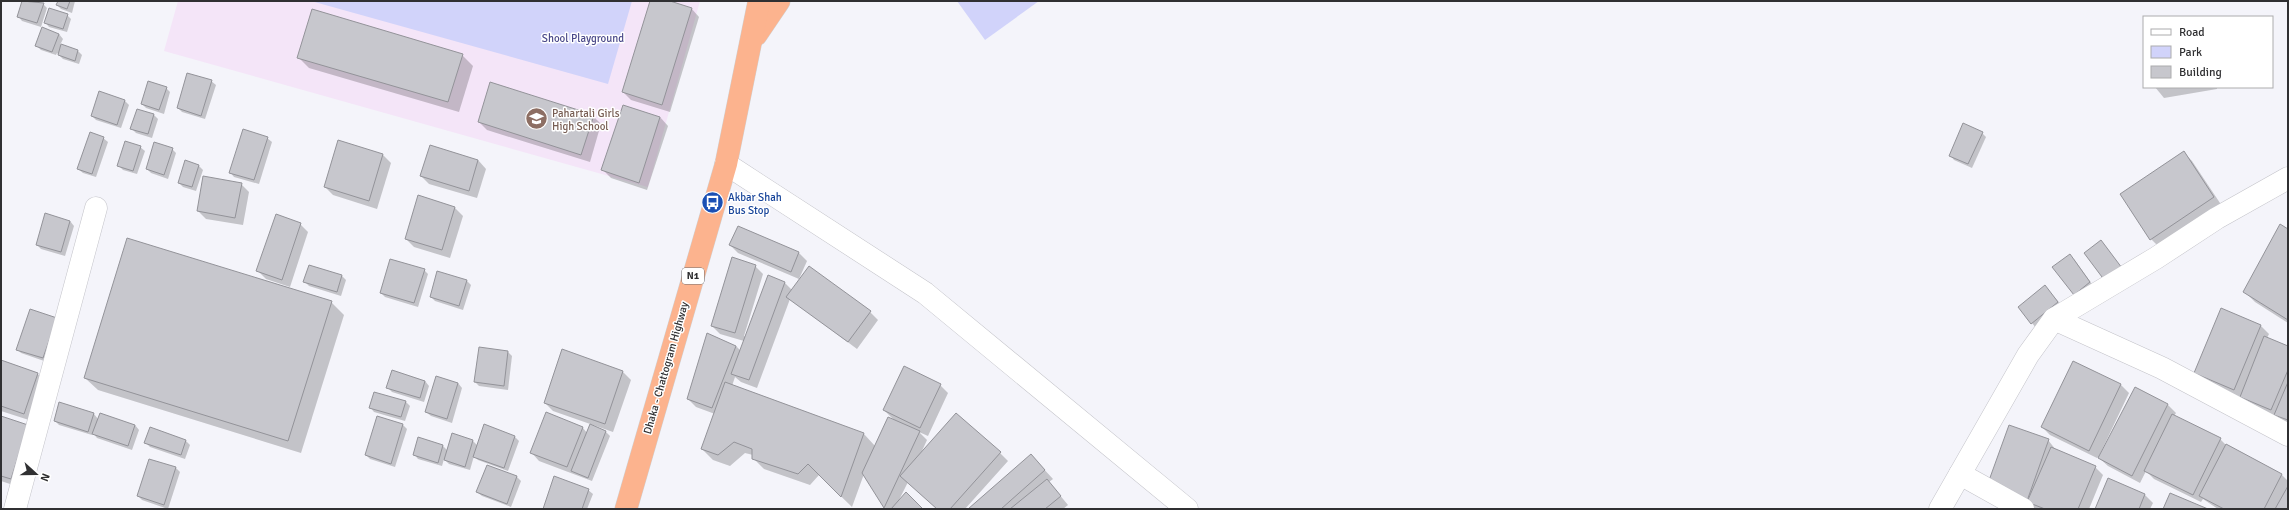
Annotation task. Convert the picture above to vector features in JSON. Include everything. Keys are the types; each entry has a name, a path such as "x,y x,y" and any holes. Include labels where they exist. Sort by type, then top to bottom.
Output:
{"highway":[{"name":"N1","path":"752,42 759,1"},
{"name":"Dhaka - Chattogram Highway","path":"626,509 726,164 752,42 780,1"}],"street":[{"path":"726,164 925,293 1187,509"},
{"path":"1940,509 2028,355 2054,318 2156,258 2217,218 2288,178"},
{"path":"15,509 96,208"},
{"path":"2054,318 2162,368 2288,435"},
{"path":"1960,474 2023,509"}],"shaded area":[{"name":"Pahartali Girls High School","path":"178,1 700,1 648,187 164,51"}],"green space":[{"name":"Shool Playground","path":"311,1 632,1 608,84"},
{"path":"957,1 1039,1 985,40"}],"building":[{"path":"22,1 44,3 37,23 17,17"},
{"path":"58,1 70,1 67,9 56,5"},
{"path":"650,1 670,1 692,8 662,105 622,92"},
{"path":"49,8 68,14 63,29 44,23"},
{"path":"312,9 463,54 448,102 297,58"},
{"path":"42,27 59,34 52,52 35,46"},
{"path":"61,44 78,50 75,61 58,55"},
{"path":"187,73 212,80 201,116 177,108"},
{"path":"148,81 167,87 159,110 141,104"},
{"path":"490,82 594,115 581,155 478,122"},
{"path":"99,91 125,100 117,125 91,116"},
{"path":"623,105 660,117 639,183 601,170"},
{"path":"137,109 154,114 148,134 130,129"},
{"path":"1963,123 1983,132 1968,164 1949,156"},
{"path":"243,129 268,137 254,180 229,173"},
{"path":"90,132 104,137 92,174 77,169"},
{"path":"338,140 383,154 369,201 324,187"},
{"path":"125,141 141,146 133,171 117,166"},
{"path":"154,142 173,148 164,175 146,169"},
{"path":"430,145 478,160 469,191 420,176"},
{"path":"2184,151 2214,197 2150,240 2120,194"},
{"path":"185,160 199,165 192,187 178,183"},
{"path":"203,176 242,183 235,218 197,211"},
{"path":"418,195 455,207 442,250 405,239"},
{"path":"45,213 70,221 61,252 36,245"},
{"path":"276,214 301,223 282,280 256,271"},
{"path":"2280,224 2288,229 2288,320 2243,292"},
{"path":"738,226 799,252 791,272 729,245"},
{"path":"127,238 332,301 288,441 84,378"},
{"path":"2101,240 2122,268 2105,281 2084,253"},
{"path":"2070,254 2090,282 2074,295 2052,267"},
{"path":"732,257 756,265 735,333 711,326"},
{"path":"390,259 425,269 414,303 380,293"},
{"path":"309,265 342,275 337,292 303,282"},
{"path":"809,266 871,311 848,342 786,297"},
{"path":"437,271 467,280 459,306 430,297"},
{"path":"768,275 785,282 749,380 731,374"},
{"path":"2045,285 2058,302 2031,324 2018,307"},
{"path":"2221,308 2261,325 2234,390 2194,373"},
{"path":"30,309 57,318 43,358 16,350"},
{"path":"707,333 736,346 712,408 687,399"},
{"path":"2264,336 2288,346 2288,370 2271,410 2240,397"},
{"path":"479,347 508,351 504,386 474,382"},
{"path":"562,349 623,371 605,424 544,403"},
{"path":"1,360 38,373 24,414 1,406"},
{"path":"2073,361 2121,384 2089,451 2041,427"},
{"path":"904,366 941,384 920,428 883,410"},
{"path":"392,370 425,381 420,398 386,388"},
{"path":"436,376 458,383 447,419 425,412"},
{"path":"725,382 864,433 841,497 808,464 798,474 752,459 752,449 734,442 718,455 701,449"},
{"path":"2288,382 2288,420 2274,415"},
{"path":"2135,387 2168,404 2132,476 2098,458"},
{"path":"374,392 406,401 401,417 369,408"},
{"path":"59,402 94,413 88,432 54,421"},
{"path":"546,412 583,427 567,467 530,453"},
{"path":"100,413 135,425 128,446 92,434"},
{"path":"956,413 1001,452 950,509 937,509 900,476"},
{"path":"2172,414 2221,438 2193,495 2144,471"},
{"path":"1,416 28,425 11,479 1,476"},
{"path":"377,416 403,424 391,464 365,455"},
{"path":"888,417 920,431 884,508 862,473"},
{"path":"484,424 515,436 504,468 473,457"},
{"path":"590,424 606,431 588,478 571,471"},
{"path":"2009,425 2049,439 2027,501 1987,486"},
{"path":"150,427 186,440 181,455 144,443"},
{"path":"452,433 473,440 465,467 444,460"},
{"path":"418,437 443,445 438,463 413,455"},
{"path":"2226,444 2282,474 2264,509 2224,509 2199,496"},
{"path":"2051,447 2096,466 2078,509 2045,509 2027,502"},
{"path":"1031,454 1045,470 1001,509 968,509"},
{"path":"149,459 176,467 164,505 137,496"},
{"path":"487,465 517,476 507,504 476,492"},
{"path":"554,476 589,489 582,509 543,509"},
{"path":"2108,478 2145,494 2139,509 2095,509"},
{"path":"1047,479 1061,496 1045,509 1010,509"},
{"path":"2288,486 2288,509 2275,509"},
{"path":"906,492 923,509 891,509"},
{"path":"2170,493 2208,509 2163,509"}],"place":[{"name":"Pahartali Girls High School","path":"537,119"},
{"name":"Akbar Shah Bus Stop","path":"712,203"}]}
